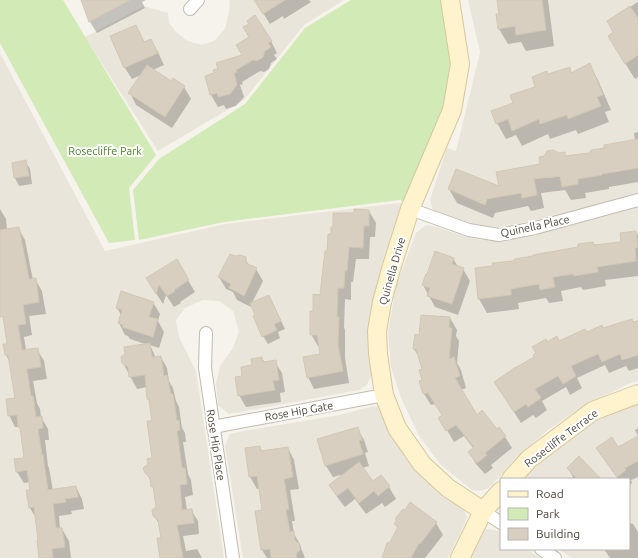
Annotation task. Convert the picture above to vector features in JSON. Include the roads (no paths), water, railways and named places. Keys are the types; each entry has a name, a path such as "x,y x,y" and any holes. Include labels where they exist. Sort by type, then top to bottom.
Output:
{"street":[{"name":"Quinella Drive","path":"450,0 460,64 452,110 410,209 391,269 382,302 377,331 378,354 384,395 397,428 422,464 448,488 483,511"},
{"name":"Quinella Place","path":"410,209 469,230 500,235 535,228 638,200"},
{"name":"Rose Hip Place","path":"206,333 204,368 234,558"},
{"name":"Rosecliffe Terrace","path":"512,478 529,459 593,411 638,394"},
{"name":"Rose Hip Gate","path":"213,427 384,395"},
{"path":"460,558 483,511 500,492"},
{"path":"483,511 500,522"},
{"path":"543,550 555,558"}],"park label":[{"name":"Rosecliffe Park","path":"105,151"}]}
